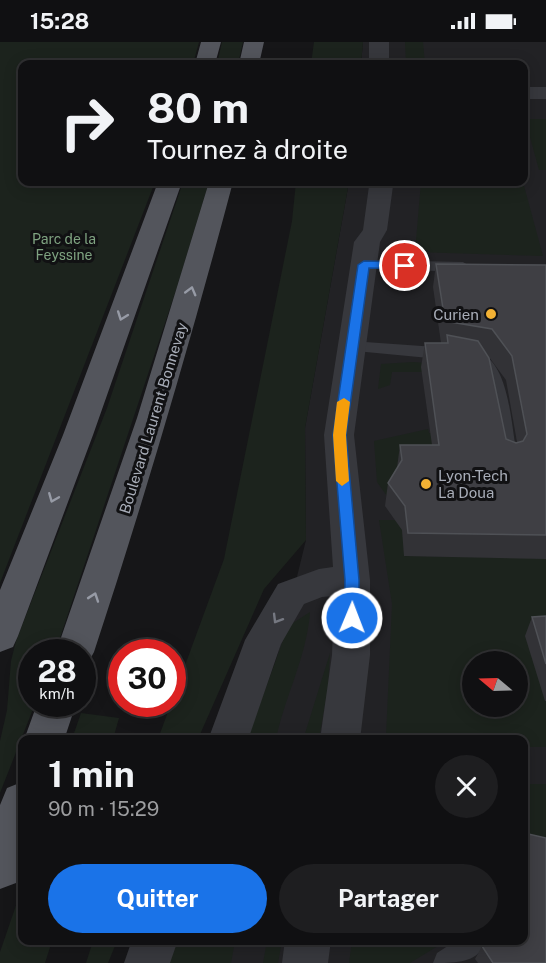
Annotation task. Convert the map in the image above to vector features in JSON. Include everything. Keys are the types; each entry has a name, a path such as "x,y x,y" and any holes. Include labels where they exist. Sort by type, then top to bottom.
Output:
{"main road":[{"path":"206,60 211,42"},
{"path":"250,60 254,42"},
{"path":"0,636 78,435 169,186"},
{"name":"Boulevard Laurent Bonnevay","path":"80,639 118,528 182,325 220,186"},
{"path":"46,735 52,717"},
{"path":"0,867 18,814"}],"street":[{"path":"379,42 379,60"},
{"path":"528,93 546,93"},
{"path":"341,735 351,655 336,582 339,435 367,242 375,230 381,186"},
{"path":"230,735 264,640 291,594 336,582"},
{"path":"147,963 153,945"},
{"path":"305,963 307,945"}],"lane":[{"path":"364,265 476,267"},
{"path":"351,346 443,352 480,359 495,381 509,457"}],"shaded area":[{"name":"Lyon-Tech La Doua","path":"363,42 546,42 546,963 203,963 208,945 528,945 528,735 258,735 306,540 305,428 348,186 528,186 528,60 361,60"}],"green space":[{"name":"Parc de la Feyssine","path":"0,42 199,42 194,60 18,60 18,186 153,186 0,583"},
{"path":"222,42 243,42 239,60 218,60"},
{"path":"314,42 363,42 361,60 312,60"},
{"path":"405,42 423,42 425,60 406,60"},
{"path":"528,119 546,119 546,170 539,170 528,130"},
{"path":"182,186 208,186 177,287 59,639 18,639 18,717 30,717 23,735 18,735 18,747 0,793 0,741 7,710 11,661 16,641 107,408"},
{"path":"296,186 348,186 305,428 306,540 264,589 200,735 159,735 166,717 186,717 186,663 224,559 292,221"},
{"path":"421,186 524,186 543,256 415,252"},
{"path":"413,362 439,364 422,367 422,372 392,372 390,385 378,389 381,364"},
{"path":"428,429 429,433 455,434 389,499 377,482 374,441"},
{"path":"379,520 401,520 405,556 546,558 546,747 528,747 528,735 386,735 392,604"},
{"path":"310,612 305,644 277,735 249,735 286,632 293,623"},
{"path":"330,653 328,687 320,735 305,735"},
{"path":"96,715 119,718 114,735 73,735 80,717 96,717"},
{"path":"528,784 546,784 546,856 528,851"},
{"path":"18,900 18,945 51,945 45,963 0,963 0,952"},
{"path":"92,945 115,945 108,963 86,963"},
{"path":"173,945 234,945 231,963 166,963"},
{"path":"266,945 281,945 278,963 263,963"},
{"path":"351,945 439,945 410,963 349,963"}],"building":[{"path":"436,264 546,265 546,535 408,533 405,506 388,483 402,460 400,445 439,445 425,343 448,343 447,335 478,341 489,358 506,439 516,443 523,441 527,434 512,356 492,329 445,321"},
{"path":"546,616 546,664 532,617"},
{"path":"528,834 546,838 546,963 493,963 482,946 528,945"}],"slow traffic":[{"path":"342,481 339,435 344,402"}],"place":[{"name":"Curien","path":"491,314"},
{"name":"Lyon-Tech La Doua","path":"426,484"}],"route":[{"path":"352,618 352,580 339,435 351,346 364,265 405,266"}]}
